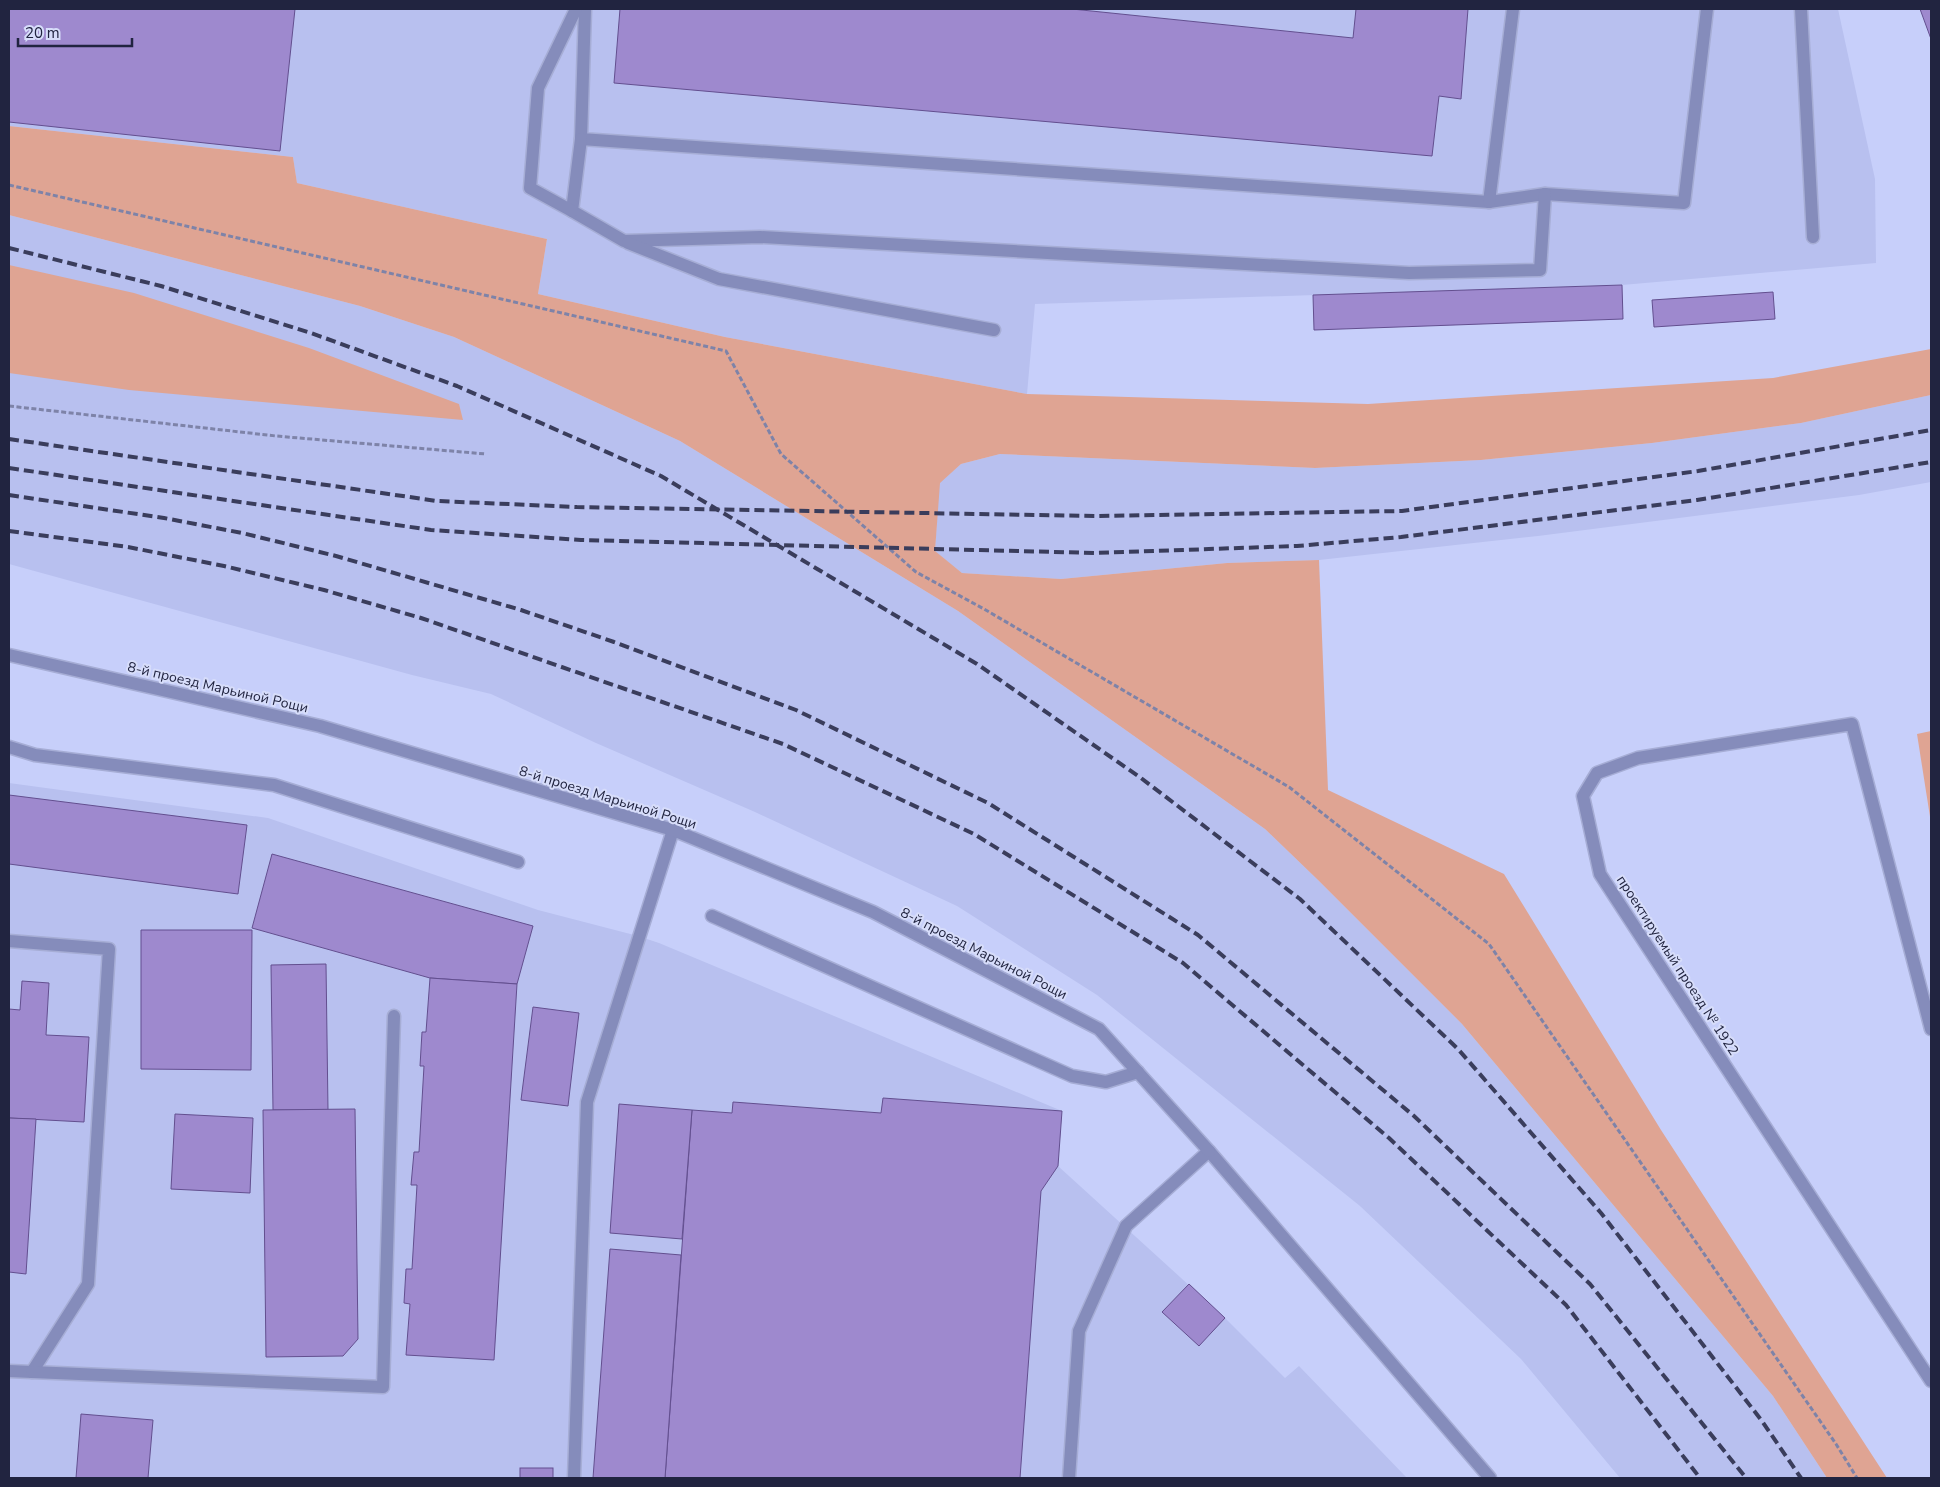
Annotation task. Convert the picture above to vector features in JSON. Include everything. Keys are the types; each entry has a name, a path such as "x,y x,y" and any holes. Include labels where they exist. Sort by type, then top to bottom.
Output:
{"street":[{"path":"576,9 538,88 530,188 624,241 719,279 994,330"},
{"path":"572,211 581,139 585,9"},
{"path":"1490,202 1513,9"},
{"path":"581,139 1490,202 1545,194 1684,203 1707,9"},
{"path":"1801,9 1813,237"},
{"path":"624,241 760,237 1408,273 1540,270 1545,194"},
{"name":"8-й проезд Марьиной Рощи","path":"9,655 320,726 673,830 873,912 1099,1029 1209,1150 1490,1478"},
{"name":"проектируемый проезд № 1922","path":"1931,1029 1852,724 1638,758 1597,773 1583,796 1600,874 1931,1381"},
{"path":"9,746 35,755 274,785 518,862"},
{"path":"574,1478 587,1102 673,830"},
{"path":"712,916 1072,1076 1106,1082 1138,1072"},
{"path":"9,941 109,948 88,1284 32,1372"},
{"path":"9,1371 383,1387 394,1016"},
{"path":"1068,1478 1079,1331 1126,1226 1209,1150"}],"path":[{"path":"9,185 726,351 781,454 916,572 1289,787 1489,944 1830,1436 1857,1478"},
{"path":"9,406 276,436 486,454"}],"shaded area":[{"path":"9,9 1838,9 1875,179 1876,263 1622,285 1035,304 1027,394 725,337 538,294 547,239 297,183 293,157 9,126"},
{"path":"9,126 293,157 297,183 547,239 538,294 725,337 1027,394 1368,404 1773,378 1931,349 1931,395 1801,423 1652,443 1481,460 1315,468 1000,454 961,464 940,483 935,551 962,573 1061,579 1227,563 1319,560 1328,790 1504,874 1661,1130 1887,1478 1827,1478 1773,1396 1462,1024 1265,829 958,611 680,441 454,337 360,306 9,215"},
{"path":"9,215 360,306 454,337 680,441 958,611 1265,829 1318,880 1462,1024 1773,1396 1827,1478 1620,1478 1521,1359 1360,1206 1097,995 957,906 755,812 596,743 491,694 412,675 9,564"},
{"path":"9,265 134,293 309,348 459,404 463,420 129,390 9,373"},
{"path":"1931,395 1931,482 1859,495 1538,536 1319,560 1227,563 1061,579 962,573 935,552 939,483 961,464 1000,454 1315,468 1481,460 1652,443 1801,423"},
{"path":"1931,731 1931,823 1917,734"},
{"path":"9,783 268,818 538,910 659,943 1062,1111 1058,1166 1225,1318 1285,1378 1299,1366 1407,1478 9,1478"}],"building":[{"path":"9,9 295,9 280,151 9,122"},
{"path":"620,9 1072,9 1353,38 1356,9 1468,9 1461,99 1439,96 1432,156 614,83"},
{"path":"1920,9 1931,9 1931,39"},
{"path":"1622,285 1623,319 1314,330 1313,295"},
{"path":"1773,292 1775,319 1654,327 1652,300"},
{"path":"9,795 247,825 238,894 9,864"},
{"path":"272,854 533,926 517,984 430,978 252,928"},
{"path":"141,930 252,930 251,1070 141,1069"},
{"path":"326,964 328,1110 273,1110 271,965"},
{"path":"430,978 517,984 494,1360 406,1355 410,1304 404,1303 406,1269 412,1269 417,1185 411,1185 414,1152 419,1152 424,1066 420,1066 422,1032 426,1032"},
{"path":"22,981 49,983 46,1035 89,1037 84,1122 9,1118 9,1009 20,1010"},
{"path":"533,1007 579,1013 568,1106 521,1100"},
{"path":"883,1098 1062,1111 1058,1166 1041,1191 1020,1478 665,1478 692,1110 732,1113 733,1102 881,1113"},
{"path":"619,1104 692,1110 682,1239 610,1233"},
{"path":"355,1109 358,1339 343,1356 266,1357 263,1110"},
{"path":"175,1114 253,1118 250,1193 171,1189"},
{"path":"9,1118 36,1119 26,1274 9,1272"},
{"path":"610,1249 681,1255 665,1478 593,1478"},
{"path":"1189,1284 1225,1318 1199,1346 1162,1312"},
{"path":"81,1414 153,1420 148,1478 76,1478"},
{"path":"520,1468 553,1468 553,1478 520,1478"}],"railway":[{"path":"9,248 161,286 311,333 457,386 661,476 977,664 1141,778 1300,899 1458,1049 1601,1213 1762,1421 1801,1478"},
{"path":"9,439 437,501 577,507 1095,516 1402,511 1698,471 1931,430"},
{"path":"9,468 431,530 581,540 1094,553 1297,546 1401,537 1697,500 1931,462"},
{"path":"9,495 164,518 242,533 336,556 521,610 614,642 796,710 988,803 1198,935 1414,1116 1590,1284 1746,1478"},
{"path":"9,531 128,547 224,566 324,590 421,618 783,744 974,834 1183,963 1389,1138 1566,1305 1700,1478"}]}
